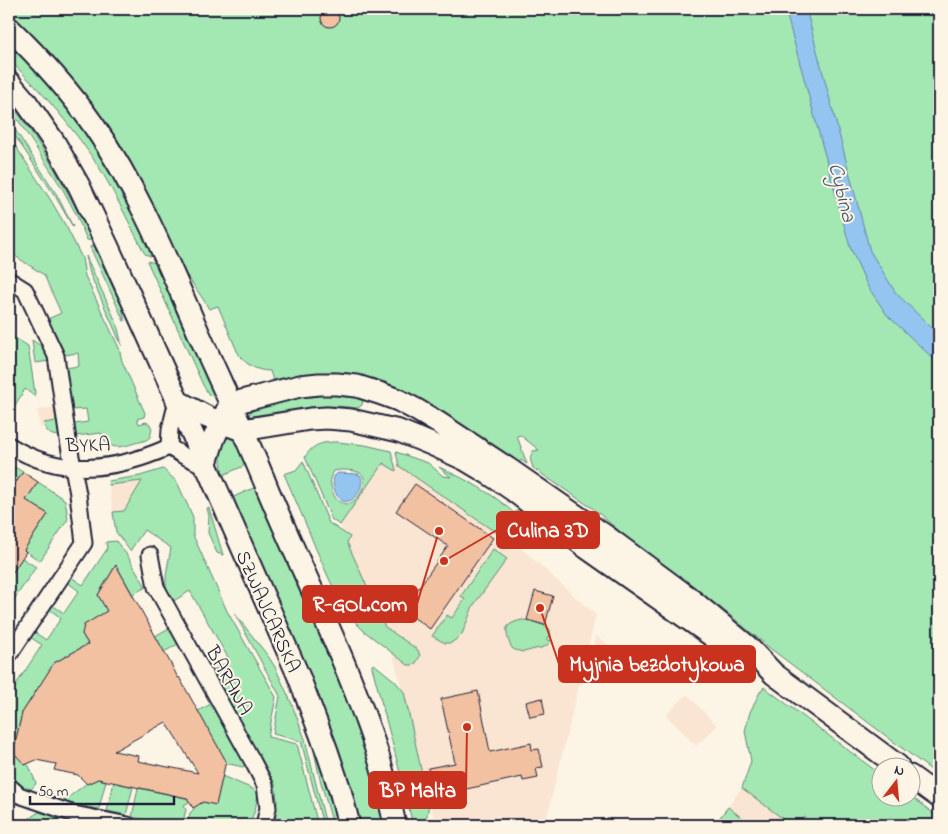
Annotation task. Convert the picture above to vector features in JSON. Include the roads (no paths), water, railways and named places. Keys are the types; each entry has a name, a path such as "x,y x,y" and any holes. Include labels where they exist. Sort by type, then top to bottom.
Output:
{"street":[{"path":"9,28 33,50 60,80 94,126 131,187 168,265 226,413 242,430 352,683 378,757 395,825"},
{"name":"SZWAJCARSKA","path":"9,82 26,102 54,142 79,186 108,247 299,677 328,751 349,825"},
{"path":"9,280 25,290 56,356 84,543 9,655"},
{"path":"226,413 214,438 205,466 169,447 170,428 177,401 207,417 226,413 293,388 319,384 357,386 398,400 468,442 607,537 695,603 747,646 774,674"},
{"path":"242,430 310,419 351,420 399,431 466,460 522,497 587,548 683,616 741,656 774,674 885,756"},
{"name":"BYKA","path":"9,445 28,455 53,464 92,468 116,465 152,455 169,447"},
{"name":"BARANA","path":"150,555 156,588 265,785 268,808 264,825"},
{"path":"920,783 939,797"},
{"path":"9,786 19,795 71,819 128,825"}],"water":[{"name":"Cybina","path":"785,9 806,9 870,251 896,293 939,335 939,364 887,315 868,287 850,247"},
{"path":"338,473 358,474 361,476 362,483 360,489 352,499 342,501 338,497 333,482 334,476"}],"place":[{"name":"R-GOL.com","path":"439,531"},
{"name":"Culina 3D","path":"444,561"},
{"name":"Myjnia bezdotykowa","path":"540,608"},
{"name":"BP Malta","path":"467,727"}]}
